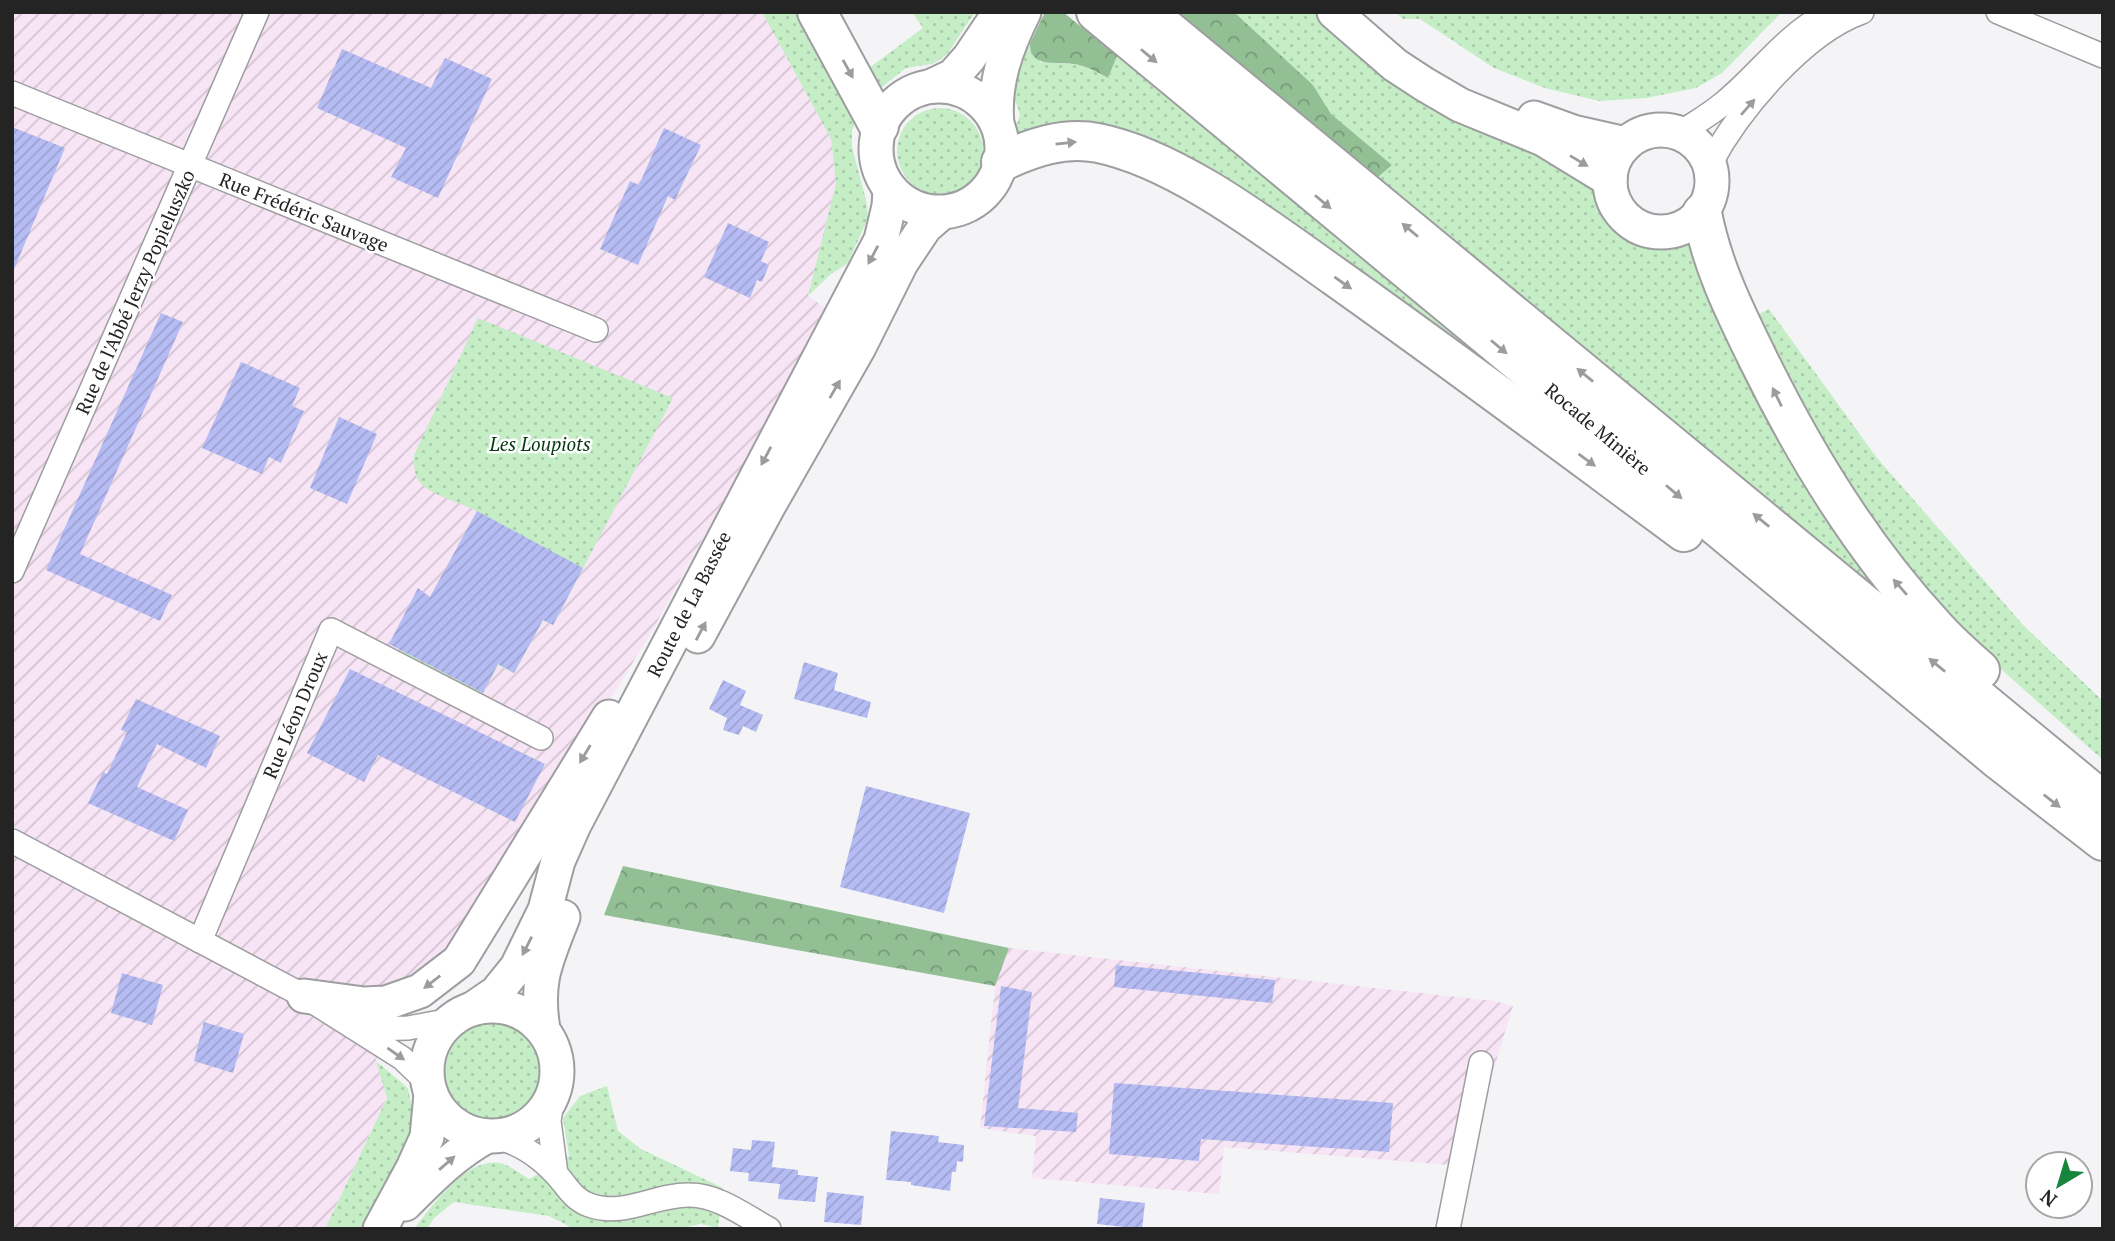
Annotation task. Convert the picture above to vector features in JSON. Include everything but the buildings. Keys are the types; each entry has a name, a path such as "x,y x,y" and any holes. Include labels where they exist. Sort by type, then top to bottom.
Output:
{"highway":[{"path":"817,12 879,127"},
{"name":"Rocade Minière","path":"1096,12 2000,761 2103,841"},
{"name":"Rocade Minière","path":"1146,12 2103,802"},
{"path":"1001,162 1032,147 1080,141 1096,142 1135,153 1205,189 1403,325 2000,761"},
{"path":"1702,213 1707,241 1724,289 1782,407 1851,523 1892,578 1935,627 1998,689 2045,729 2103,792"}],"main road":[{"path":"1334,12 1395,65 1424,84 1460,105 1543,139 1610,180"},
{"path":"1355,12 1427,68 1459,86 1502,106 1573,132 1626,144"},
{"path":"1008,19 994,98 1001,141 1001,162 993,181 980,198 962,209 941,213 913,207 890,190 882,179 875,153 879,127 888,111 900,99 915,90 932,86 953,76 1008,19"},
{"path":"932,86 962,90 976,98 987,108 997,124"},
{"path":"1650,131 1679,133 1694,141 1710,164 1712,176 1711,192 1702,213 1675,231 1664,232 1645,229 1625,217 1616,205 1610,180 1615,160 1626,144 1650,131"},
{"name":"Route de La Bassée","path":"462,1014 496,993 517,967 545,910 558,861 574,825 881,240 890,190"},
{"name":"Route de La Bassée","path":"543,1029 539,989 543,969 592,835 769,505 859,347 901,262 925,227 941,213"},
{"path":"304,996 364,1004 386,1003 420,991 459,961 606,720 646,686"},
{"path":"493,1005 512,1008 529,1016 543,1029 553,1044 558,1061 558,1079 548,1107 530,1125 519,1131 491,1136 444,1164 381,1229 426,1137 429,1088 427,1066 430,1048 439,1033 462,1014 493,1005"},
{"path":"429,1088 447,1118 466,1130 491,1136"}],"street":[{"name":"Rue de l'Abbé Jerzy Popieluszko","path":"12,571 257,12"},
{"path":"1679,133 1726,101 1774,53 1810,23 1831,12"},
{"path":"1710,164 1734,124 1786,64 1822,34 1862,12"},
{"path":"1998,12 2103,56"},
{"path":"2035,12 2103,40"},
{"name":"Rue Frédéric Sauvage","path":"12,93 596,330"},
{"name":"Rue Léon Droux","path":"200,941 331,629 541,738"},
{"path":"12,841 304,996 360,1030 414,1068 429,1088"},
{"path":"360,1030 408,1028 462,1014"},
{"path":"1448,1229 1480,1063"},
{"path":"554,1096 549,1121 556,1174"},
{"path":"491,1136 519,1144 534,1152 556,1174 573,1197 590,1206 619,1210 688,1195 702,1196 769,1229"}],"shaded area":[{"path":"12,12 762,12 831,139 836,183 808,296 828,310 651,633 465,935 393,993 376,1061 387,1097 325,1229 12,1229"},
{"path":"1009,948 1494,1001 1513,1006 1482,1107 1451,1165 1224,1147 1219,1194 1032,1178 1036,1136 980,1128 995,986"}],"green space":[{"path":"762,12 800,12 858,115 852,131 852,147 868,218 848,263 830,275 808,296 836,183 831,139"},
{"path":"912,12 975,12 948,53 941,59 932,64 906,68 877,91 865,71 923,28"},
{"path":"1045,12 1063,12 1117,56 1108,78 1076,64 1049,63 1035,58 1030,43"},
{"path":"1175,12 1234,12 1313,85 1331,114 1392,165 1378,177"},
{"path":"1234,12 1328,12 1594,184 1608,215 1629,235 1639,240 1662,243 1696,234 1886,599 1378,177 1392,165 1331,114 1313,85"},
{"path":"1395,12 1782,12 1722,73 1696,88 1646,98 1599,101 1545,88 1494,68 1420,19 1403,19"},
{"path":"1030,43 1030,49 1040,62 1082,65 1108,78 1117,56 1537,402 1299,233 1166,144 1155,148 1018,135 1016,126 1020,115 1014,96 1016,75"},
{"path":"932,108 948,108 971,120 980,134 983,151 980,168 971,182 948,194 932,194 916,187 904,175 897,159 897,143 904,127 916,115"},
{"path":"1769,309 1877,458 2024,626 2103,701 2103,760 1974,645 1902,566 1747,320"},
{"name":"Les Loupiots","path":"478,318 673,398 553,625 543,620 514,673 498,665 481,697 399,654 477,511 435,493 421,483 415,473 414,455"},
{"path":"623,866 1009,948 995,986 604,915"},
{"path":"492,1017 513,1021 531,1032 542,1050 546,1071 542,1092 531,1110 513,1121 492,1125 471,1121 453,1110 442,1092 438,1071 442,1050 453,1032 471,1021"},
{"path":"376,1061 408,1088 413,1113 396,1229 325,1229 387,1098"},
{"path":"607,1086 618,1131 641,1149 723,1188 718,1228 701,1224 676,1229 574,1229 549,1216 454,1202 434,1218 427,1229 414,1229 451,1185 475,1168 487,1163 500,1163 529,1179 569,1156 563,1118 580,1096"}]}
